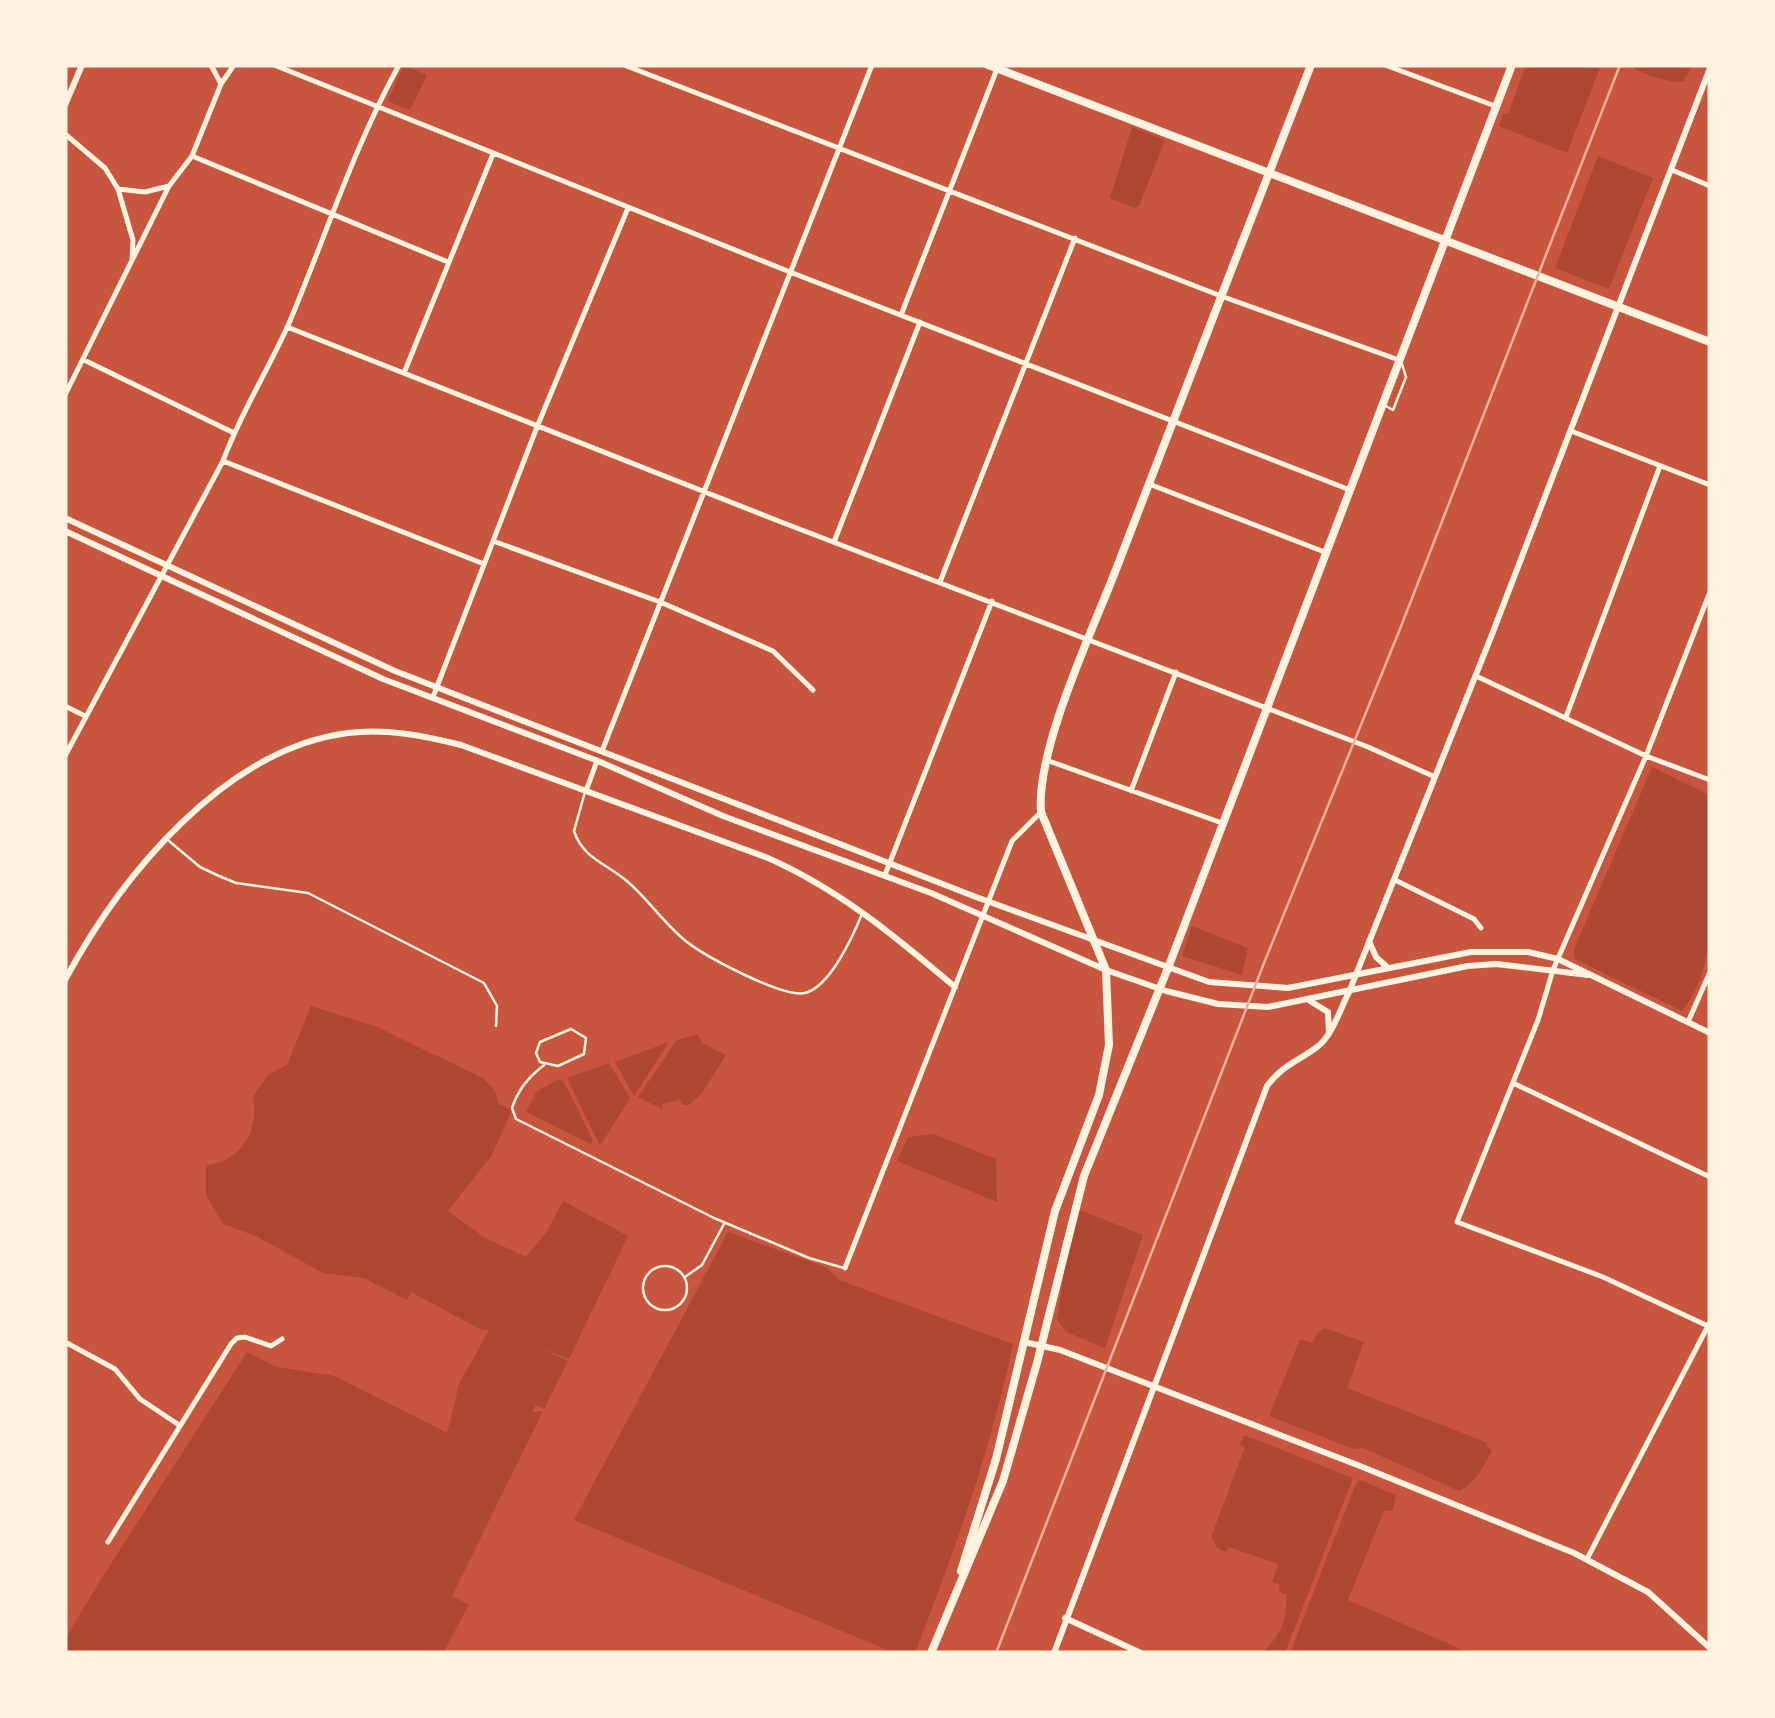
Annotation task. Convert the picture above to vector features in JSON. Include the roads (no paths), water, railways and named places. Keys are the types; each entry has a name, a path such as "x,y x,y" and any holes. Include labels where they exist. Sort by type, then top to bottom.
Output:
{"highway":[{"path":"954,1596 996,1459 1055,1212 1099,1096 1107,1064 1110,1018 1106,970 1040,812 1046,760 1089,638 1311,65"},
{"path":"931,1653 1003,1481 1084,1176 1160,989 1512,65"},
{"path":"992,67 1710,342"}],"main road":[{"path":"65,105 82,65"},
{"path":"1054,1653 1268,1086 1280,1068 1318,1046 1329,1033 1349,992 1476,676 1710,68"},
{"path":"65,518 436,688 1209,982 1268,988 1313,985 1356,973 1498,950 1558,958 1710,1032"},
{"path":"65,531 432,700 598,761 723,816 983,914 1106,970 1160,989 1218,1004 1268,1007 1468,966 1496,964 1594,976"},
{"path":"65,980 101,918 127,884 235,778 290,750 349,733 396,732 461,745 768,858 833,890 955,987"},
{"path":"1369,941 1376,957 1388,967"},
{"path":"1309,1000 1328,1012 1329,1033"},
{"path":"1024,1342 1060,1350 1360,1466 1586,1560 1648,1592 1710,1648"},
{"path":"1065,1618 1141,1653"}],"street":[{"path":"211,65 221,84"},
{"path":"65,395 169,186 192,156 221,84 234,65"},
{"path":"274,65 790,272 1352,490"},
{"path":"65,756 223,461 287,328 377,106 399,65"},
{"path":"624,65 1222,296 1402,360"},
{"path":"586,791 872,65"},
{"path":"1385,65 1496,107"},
{"path":"901,315 992,67"},
{"path":"65,134 105,168 118,189 132,240 132,263"},
{"path":"404,373 492,154"},
{"path":"192,156 448,262"},
{"path":"1672,170 1710,186"},
{"path":"118,189 146,192 169,186"},
{"path":"432,700 537,427 628,208"},
{"path":"940,582 1075,238"},
{"path":"834,542 920,322"},
{"path":"287,328 1176,672 1435,777"},
{"path":"84,360 234,433"},
{"path":"1571,431 1710,485"},
{"path":"223,461 484,564"},
{"path":"1566,716 1660,466"},
{"path":"1149,484 1327,554"},
{"path":"493,541 660,602 773,651 813,690"},
{"path":"1586,1560 1709,1325 1603,1278 1457,1222 1538,1020 1553,970 1646,756 1710,592"},
{"path":"886,876 992,601"},
{"path":"1131,791 1176,672"},
{"path":"1476,676 1646,756 1710,780"},
{"path":"65,706 85,716"},
{"path":"1046,760 1223,824"},
{"path":"845,1268 1012,841 1040,812"},
{"path":"1395,880 1474,919 1482,928"},
{"path":"1688,1022 1710,972"},
{"path":"1512,1084 1710,1177"},
{"path":"108,1542 237,1338 271,1346 282,1339"},
{"path":"65,1342 115,1369 140,1399 179,1425"}],"lane":[{"path":"586,791 580,799 574,831 583,850 627,880 688,942 766,983 791,993 804,993 819,986 864,912"},
{"path":"168,840 188,858 219,876 247,885 308,893 484,983 497,1006 496,1026"},
{"path":"544,1065 536,1053 540,1042 572,1030 586,1038 586,1050 581,1057 558,1066 544,1065 523,1083 512,1108 516,1119 724,1223 809,1258 845,1268"},
{"path":"684,1278 702,1265 724,1223"},
{"path":"669,1267 684,1278 687,1292 674,1308 660,1310 644,1296 644,1283 656,1268 669,1267"}],"railway":[{"path":"996,1653 1620,65"}]}
